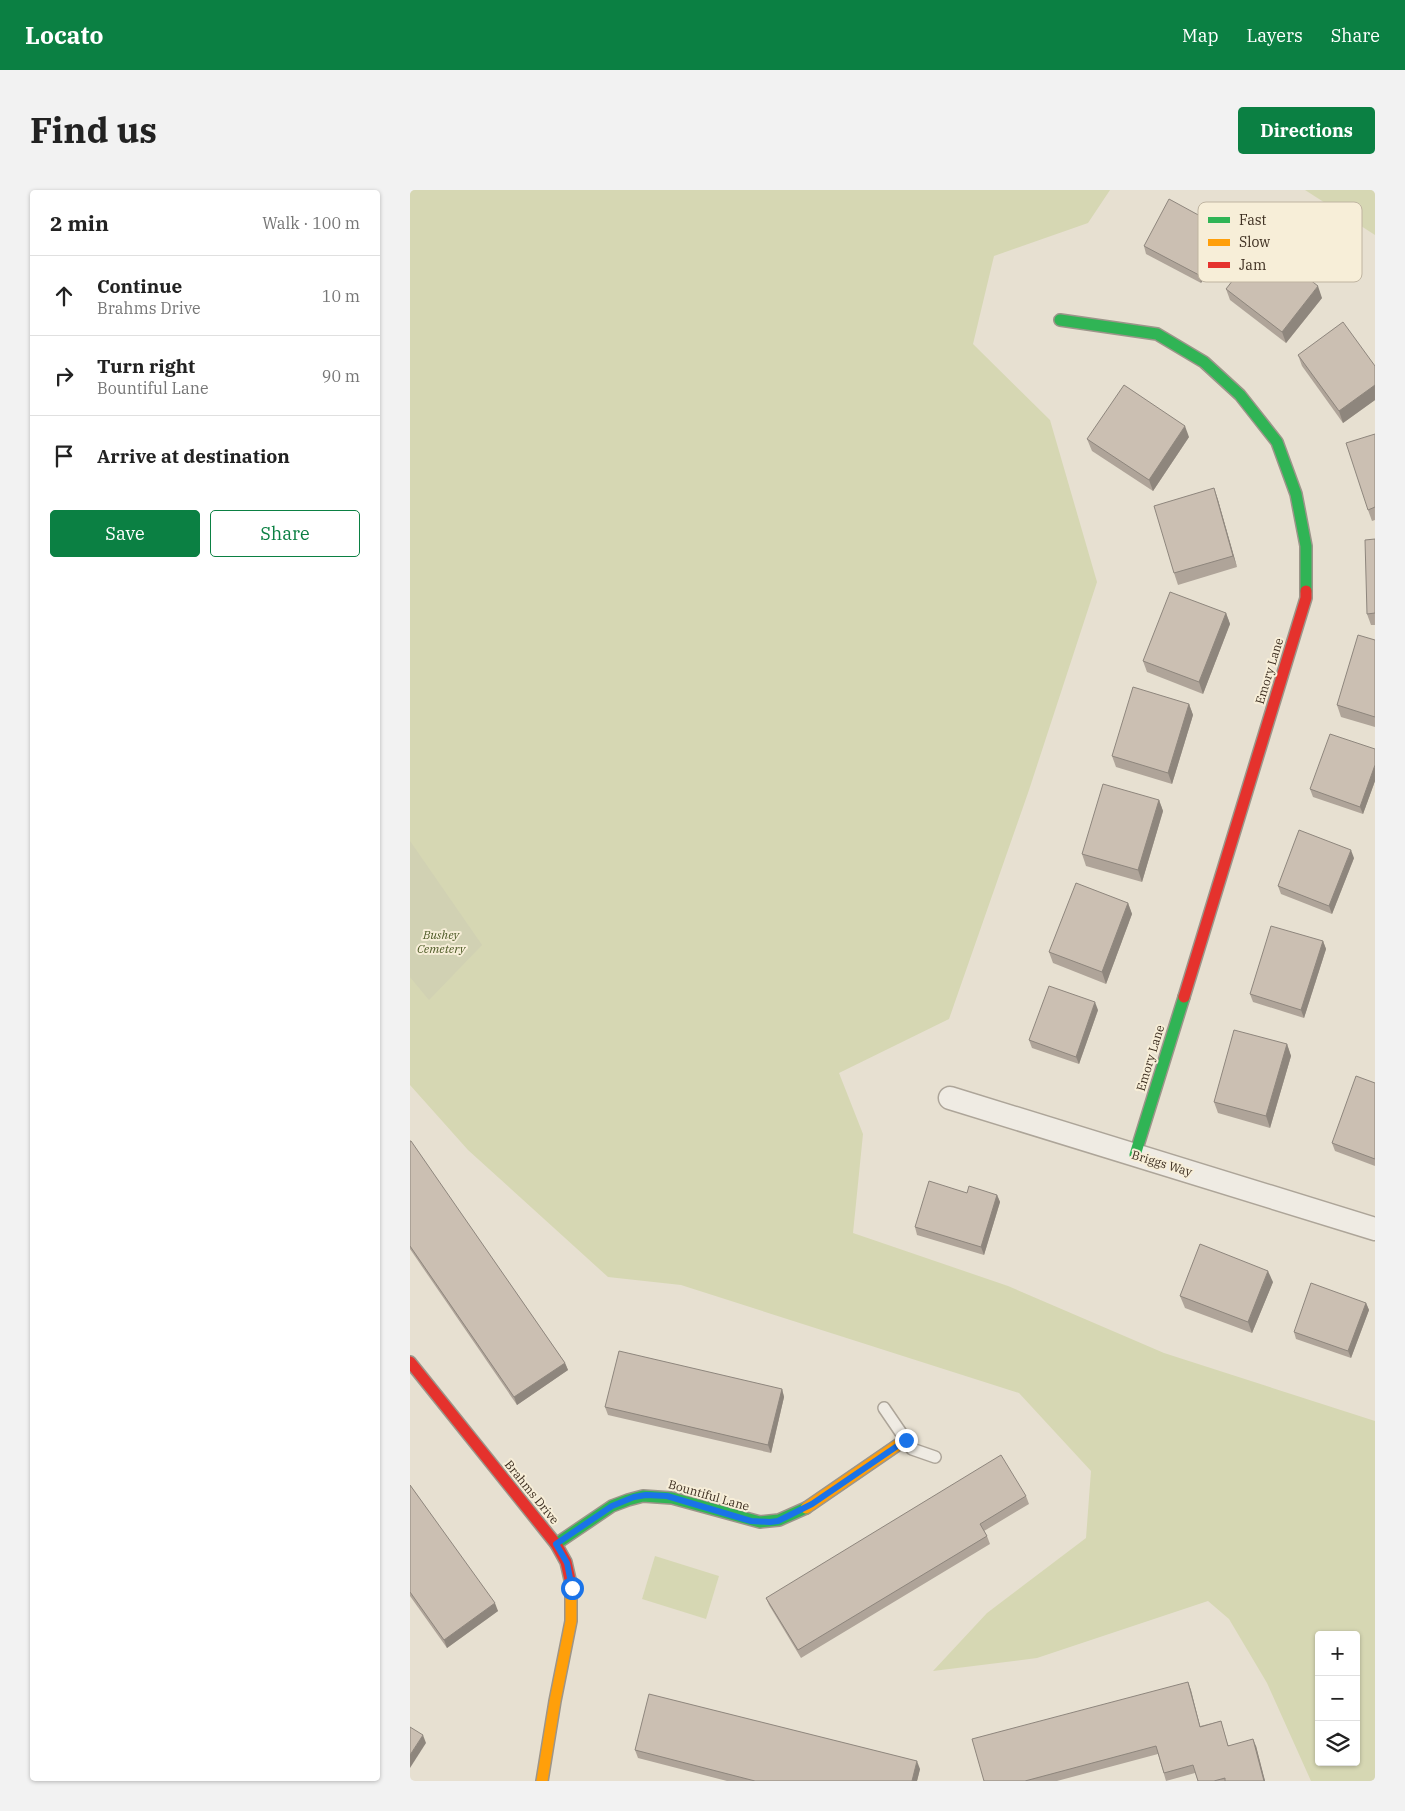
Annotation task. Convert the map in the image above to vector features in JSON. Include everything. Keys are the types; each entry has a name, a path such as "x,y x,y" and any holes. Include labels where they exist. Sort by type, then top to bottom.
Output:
{"street":[{"name":"Emory Lane","path":"1060,320 1157,334 1204,362 1240,395 1277,442 1296,494 1306,546 1306,598 1135,1155"},
{"name":"Briggs Way","path":"950,1098 1375,1228"},
{"name":"Brahms Drive","path":"410,1362 556,1544 568,1568 572,1588 570,1624 542,1781"},
{"name":"Bountiful Lane","path":"556,1544 612,1506 628,1499 646,1495 667,1496 751,1521 778,1521 812,1504 906,1440"}],"lane":[{"path":"884,1408 906,1440 917,1452 935,1457"}],"green space":[{"path":"410,190 1110,190 1088,223 994,256 973,344 1050,420 1097,582 1029,790 949,1019 839,1073 863,1134 853,1233 1008,1286 1164,1353 1375,1421 1375,1781 1311,1781 1267,1683 1229,1619 1208,1601 1037,1658 933,1671 987,1613 1086,1538 1091,1471 1019,1393 681,1285 608,1277 468,1150 410,1085"},
{"path":"1305,190 1375,190 1375,235 1362,227 1362,202 1324,202"},
{"name":"Bushey Cemetery","path":"410,841 482,945 429,1000 410,977"},
{"path":"655,1556 719,1576 706,1619 642,1599"}],"building":[{"path":"1169,199 1198,215 1198,274 1144,246"},
{"path":"1231,282 1313,282 1318,286 1282,332 1226,289"},
{"path":"1343,322 1375,366 1375,385 1339,411 1298,355"},
{"path":"1124,385 1185,426 1149,480 1087,439"},
{"path":"1375,434 1375,507 1368,510 1346,443"},
{"path":"1214,488 1233,556 1174,573 1154,506"},
{"path":"1375,539 1375,613 1367,614 1365,540"},
{"path":"1170,592 1226,613 1199,682 1143,661"},
{"path":"1358,635 1375,640 1375,717 1337,705"},
{"path":"1133,687 1189,704 1168,773 1112,756"},
{"path":"1330,734 1375,749 1375,765 1360,807 1310,789"},
{"path":"1103,784 1159,800 1138,870 1082,854"},
{"path":"1299,830 1351,850 1329,906 1278,886"},
{"path":"1076,883 1128,903 1102,972 1049,952"},
{"path":"1271,926 1323,941 1301,1010 1250,994"},
{"path":"1049,986 1095,1002 1076,1057 1029,1040"},
{"path":"1234,1030 1287,1044 1266,1116 1214,1102"},
{"path":"1356,1076 1375,1083 1375,1159 1332,1143"},
{"path":"410,1141 565,1363 514,1397 410,1246"},
{"path":"929,1181 967,1193 969,1186 997,1195 981,1247 915,1227"},
{"path":"1200,1244 1268,1271 1248,1322 1180,1296"},
{"path":"1311,1283 1366,1303 1348,1351 1294,1332"},
{"path":"619,1351 782,1389 768,1445 605,1407"},
{"path":"1001,1455 1026,1496 980,1524 987,1536 798,1650 766,1598"},
{"path":"410,1485 495,1603 444,1640 410,1592"},
{"path":"1188,1682 1200,1727 1221,1721 1228,1746 1253,1739 1264,1781 1225,1781 1225,1778 1214,1781 1198,1781 1193,1765 1164,1773 1156,1746 1025,1781 984,1781 972,1739"},
{"path":"649,1694 917,1761 912,1781 755,1781 635,1750"},
{"path":"410,1727 423,1735 410,1755"}],"traffic: fast":[{"path":"1060,320 1157,334 1204,362 1240,395 1277,442 1296,494 1306,546 1306,591"},
{"path":"1135,1155 1184,997"},
{"path":"556,1544 612,1506 643,1496 672,1498 760,1522 779,1520 806,1508"}],"traffic: slow":[{"path":"806,1508 905,1440"},
{"path":"542,1781 571,1621 571,1584"}],"traffic: jam":[{"path":"1184,997 1306,598 1306,591"},
{"path":"410,1362 556,1544 566,1562 571,1584"}],"route":[{"path":"572,1588 567,1563 556,1544 622,1501 646,1495 667,1496 751,1521 778,1521 812,1504 906,1440"}]}
